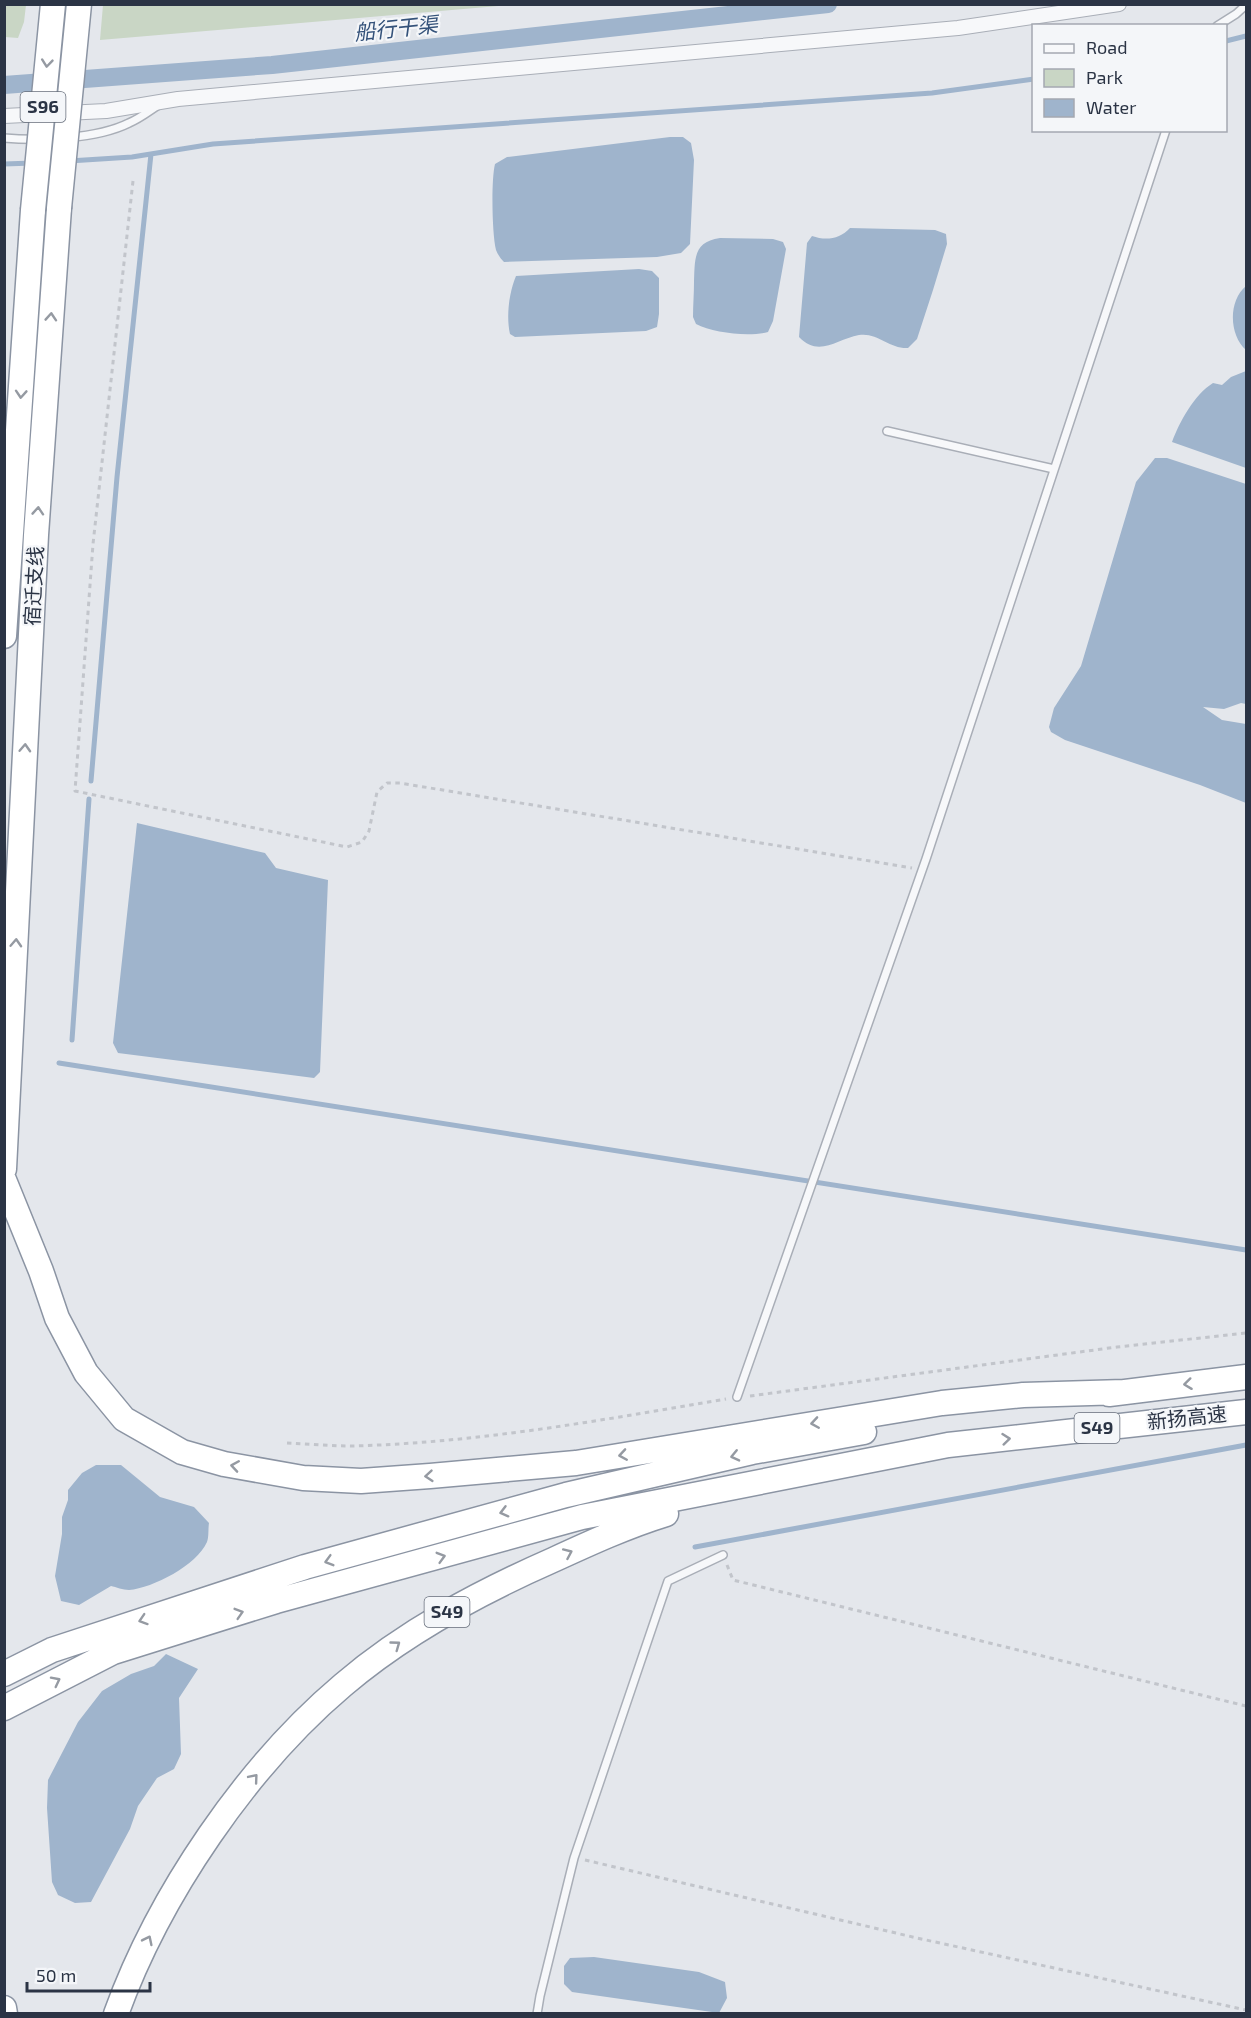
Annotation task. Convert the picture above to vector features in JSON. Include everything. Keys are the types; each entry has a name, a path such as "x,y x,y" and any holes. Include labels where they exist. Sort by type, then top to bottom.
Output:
{"highway":[{"name":"宿迁支线","path":"4,636 33,210 53,4"},
{"name":"宿迁支线","path":"4,1169 36,536 58,208 79,4"},
{"path":"4,1180 41,1271 57,1318 86,1373 124,1419 182,1452 224,1464 303,1478 361,1481 430,1476 576,1463 942,1403 1023,1395 1124,1392"},
{"name":"新扬高速","path":"1124,1392 1246,1377"},
{"name":"S49","path":"4,1674 52,1650 305,1568 566,1495 752,1452 945,1417 1124,1392"},
{"name":"新扬高速","path":"948,1445 1246,1412"},
{"path":"4,1708 114,1652 276,1601 582,1517 948,1445"},
{"name":"S49","path":"116,2013 149,1936 192,1862 223,1815 299,1727 343,1684 400,1642 461,1604 507,1580 639,1522 691,1507 800,1484 948,1445"},
{"path":"4,2008 5,2013"}],"street":[{"path":"4,116 106,111 165,101 958,28 1119,4"}],"lane":[{"path":"1220,24 1246,5"},
{"path":"4,138 53,139 103,132 129,124 165,101"},
{"path":"737,1397 922,869 1165,132"},
{"path":"887,430 1054,469"},
{"path":"537,2013 574,1858 668,1581 723,1555"}],"path":[{"path":"133,182 93,544 75,790 347,847 362,843 369,831 377,792 387,783 400,783 922,869"},
{"path":"287,1443 349,1446 432,1442 564,1426 737,1397 1117,1347 1246,1333"},
{"path":"723,1555 733,1580 1246,1706"},
{"path":"574,1858 917,1938 1246,2010"}],"green space":[{"path":"103,4 511,5 100,40"},
{"path":"4,5 26,5 24,22 18,38 5,37"}],"water":[{"path":"683,137 691,143 694,160 690,244 681,253 657,257 504,262 500,257 496,250 493,220 495,164 507,157"},
{"path":"850,228 935,230 946,234 947,244 917,339 908,348 901,348 866,335 851,337 821,347 806,343 799,337 807,243 812,236 832,238 842,235"},
{"path":"720,238 773,239 783,242 786,249 773,321 768,332 731,333 712,330 696,324 693,313 697,253 705,243"},
{"path":"639,269 652,271 659,278 657,327 646,331 515,337 510,334 509,305 516,276"},
{"path":"1246,286 1246,350 1236,336 1233,318 1236,300"},
{"path":"1246,371 1246,468 1172,442 1188,409 1206,388 1213,383 1222,385 1231,377"},
{"path":"1155,458 1167,458 1246,484 1246,704 1241,703 1224,709 1203,707 1222,720 1246,724 1246,803 1200,785 1065,740 1051,732 1049,727 1054,708 1081,666 1136,482"},
{"path":"137,823 265,853 276,868 328,880 320,1072 314,1078 118,1053 113,1043"},
{"path":"96,1465 121,1465 160,1497 194,1507 209,1523 208,1538 202,1551 194,1559 162,1580 129,1590 111,1586 79,1605 61,1601 55,1576 62,1534 62,1517 68,1500 68,1490 82,1473"},
{"path":"166,1654 198,1669 179,1698 181,1754 174,1769 157,1778 138,1806 130,1829 91,1902 75,1903 58,1895 52,1882 47,1808 48,1780 78,1722 102,1691 131,1674 154,1666"},
{"path":"594,1957 699,1972 725,1982 727,1998 719,2013 572,1992 564,1984 564,1966 570,1958"}],"waterway":[{"name":"船行干渠","path":"4,85 272,65 828,4"},
{"path":"1227,41 1246,36"},
{"path":"69,161 132,157 213,144 932,93 1032,79"},
{"path":"91,781 117,477 151,154"},
{"path":"4,164 33,163"},
{"path":"72,1040 89,799"},
{"path":"59,1063 1246,1250"},
{"path":"695,1547 1246,1445"}]}
